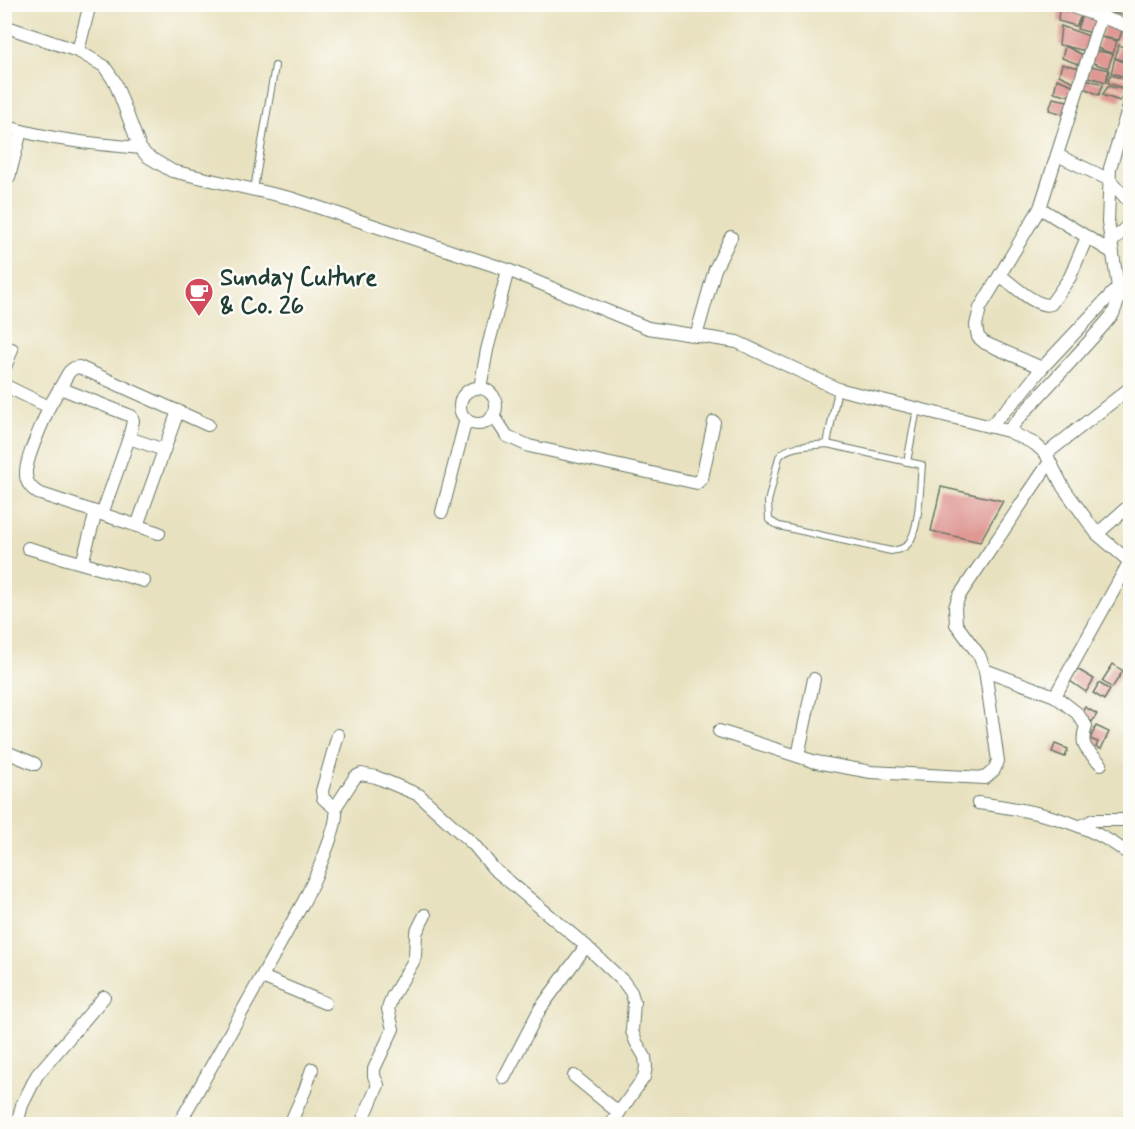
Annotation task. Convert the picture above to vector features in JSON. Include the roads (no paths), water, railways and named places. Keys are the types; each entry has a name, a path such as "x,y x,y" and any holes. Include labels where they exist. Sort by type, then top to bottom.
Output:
{"street":[{"path":"78,51 90,4"},
{"path":"1064,4 1131,27"},
{"path":"1042,368 978,338 977,316 1040,208 1106,4"},
{"path":"4,26 78,51 105,66 116,82 140,148 147,156 172,171 290,198 508,270 648,328 737,342 838,389 1008,431 1035,444 1048,458 1063,487 1097,534 1130,562 1055,696"},
{"path":"1008,431 1073,362 1113,314 1118,301 1108,222 1110,168 1131,103"},
{"path":"4,126 78,142 140,148"},
{"path":"9,177 21,131"},
{"path":"1057,155 1110,180 1131,203"},
{"path":"1040,208 1087,237 1112,248"},
{"path":"1112,248 1131,223"},
{"path":"696,336 713,276 731,237"},
{"path":"1000,275 1037,303 1047,306 1051,304 1070,277 1087,237"},
{"path":"480,388 508,270"},
{"path":"990,426 1118,287"},
{"path":"1081,326 1094,337"},
{"path":"4,370 12,349"},
{"path":"1059,350 1073,362"},
{"path":"159,533 38,493 29,486 26,473 29,460 49,407 69,372 79,367 208,425"},
{"path":"4,385 49,407"},
{"path":"60,388 131,416 133,419 129,438 82,563"},
{"path":"480,388 490,393 496,403 493,415 484,423 477,424 466,419 461,411 464,396 471,390 480,388"},
{"path":"719,731 816,762 871,772 985,778 994,770 998,761 985,670 980,655 956,624 955,607 958,596 1048,458 1131,388"},
{"path":"137,526 178,411"},
{"path":"493,415 507,436 529,446 697,483 702,478 714,422"},
{"path":"442,512 466,419"},
{"path":"129,438 164,450"},
{"path":"1097,534 1131,505"},
{"path":"28,548 144,581"},
{"path":"985,670 1055,696 1077,713 1086,726 1082,738 1085,748 1101,764"},
{"path":"798,756 814,679"},
{"path":"335,808 323,798 322,791 338,735"},
{"path":"4,751 35,764"},
{"path":"179,1125 317,874 334,824 335,808 356,777 361,774 376,777 419,795 474,845 493,868 586,945 623,981 631,992 634,1002 632,1031 645,1057 646,1066 644,1077 611,1125"},
{"path":"978,803 1056,817 1114,842 1131,855"},
{"path":"1081,826 1094,820 1131,820"},
{"path":"361,1125 378,1085 374,1076 374,1068 393,1029 388,1009 392,997 413,962 416,933 425,915"},
{"path":"504,1078 540,1009 586,945"},
{"path":"262,977 325,1003"},
{"path":"17,1125 22,1105 37,1074 104,997"},
{"path":"290,1125 312,1069"},
{"path":"574,1076 619,1113"}],"lane":[{"path":"254,189 275,66"},
{"path":"826,444 838,389"},
{"path":"907,462 917,409"},
{"path":"826,444 907,462 922,465 915,527 909,543 904,547 891,551 774,524 769,520 768,502 779,457 789,449 826,444"}],"place":[{"name":"Sunday Culture & Co. 26","path":"199,318"}]}
